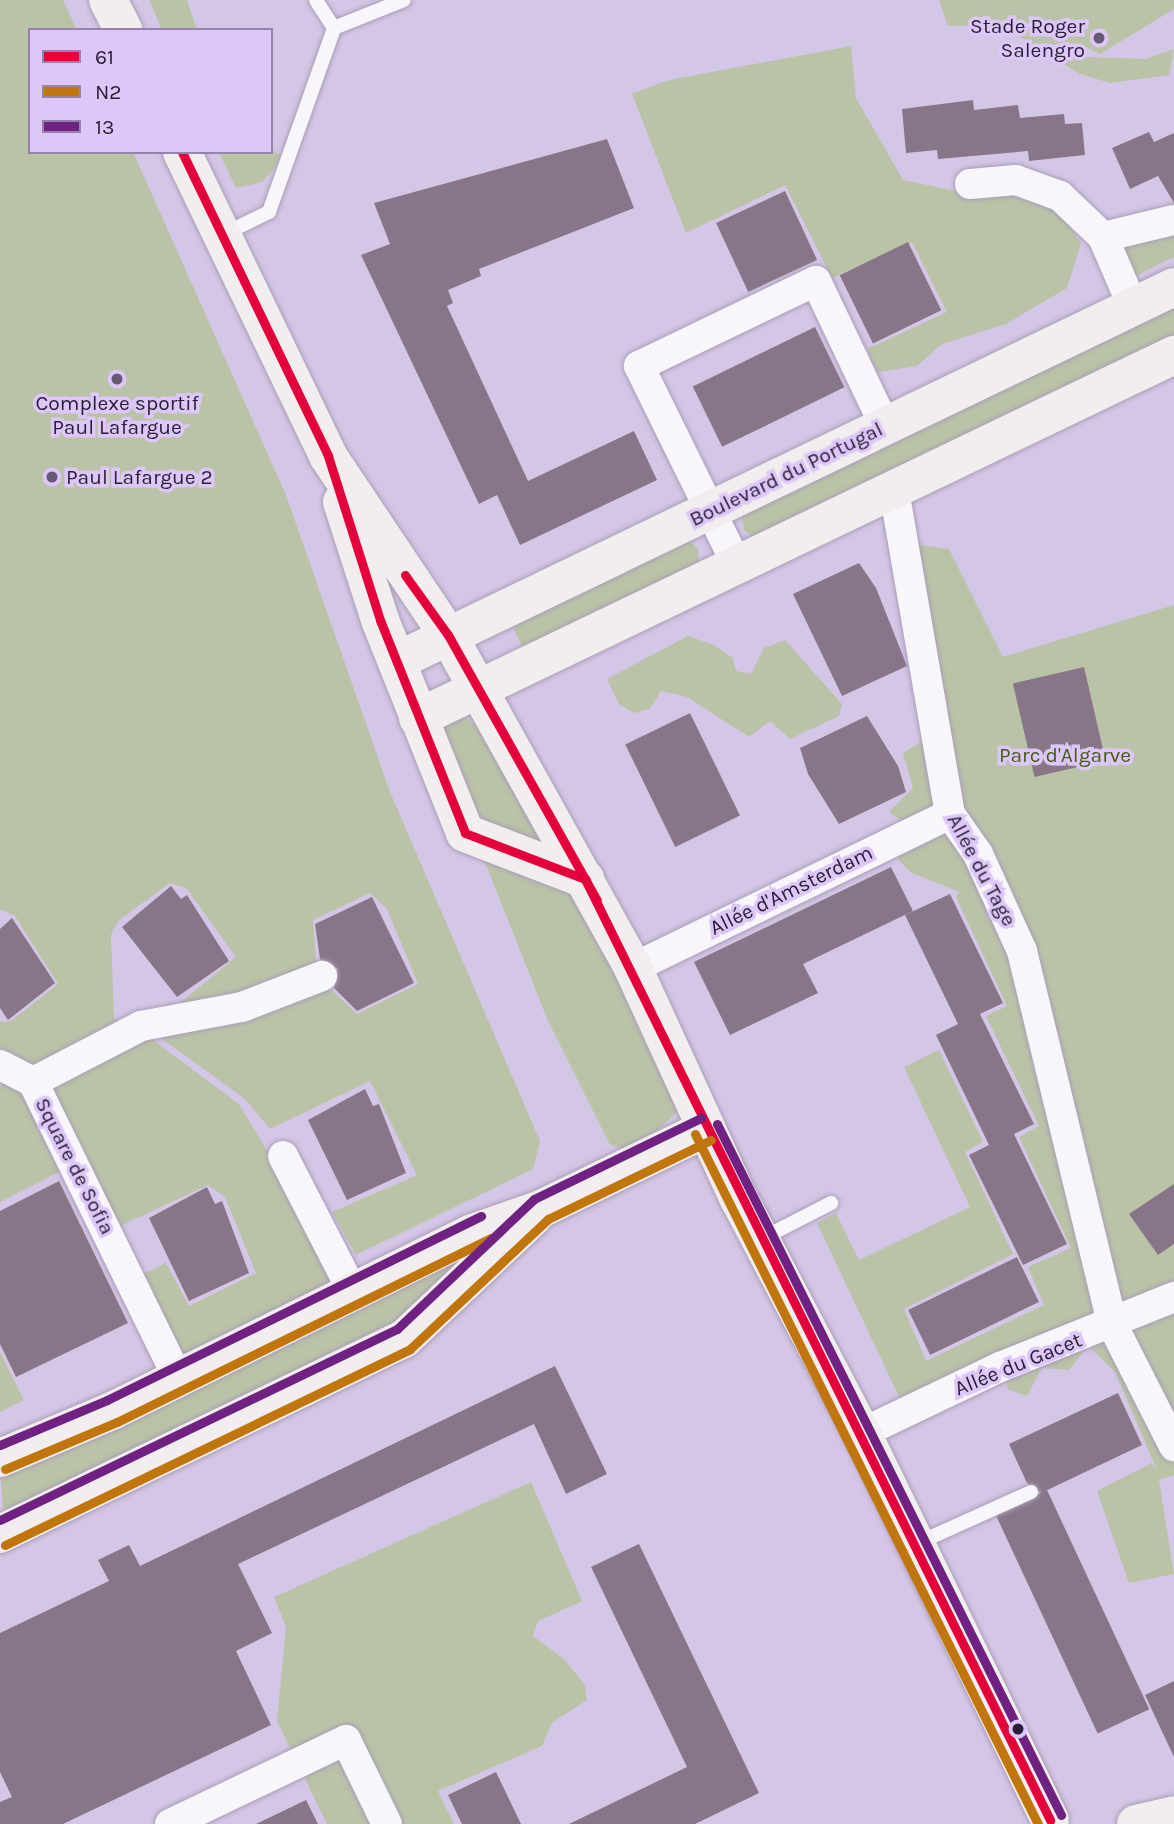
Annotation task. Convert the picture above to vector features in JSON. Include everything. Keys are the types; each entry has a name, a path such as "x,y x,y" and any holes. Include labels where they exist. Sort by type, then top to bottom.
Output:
{"street":[{"path":"108,0 122,28"},
{"path":"183,154 328,457 397,661 465,833 585,878"},
{"path":"970,184 1016,180 1060,196 1103,237 1133,307"},
{"path":"1103,237 1174,220"},
{"path":"737,565 639,366 816,281 885,426"},
{"name":"Boulevard du Portugal","path":"397,661 1174,287"},
{"path":"418,718 1174,355"},
{"path":"328,457 448,635 633,968 706,1129 760,1239 862,1433 1054,1823"},
{"name":"Allée du Tage","path":"894,490 950,814 1009,913 1036,990 1113,1326 1174,1446"},
{"name":"Allée d'Amsterdam","path":"633,968 950,814"},
{"name":"Square de Sofia","path":"178,1378 33,1082 141,1026 242,1007 322,976"},
{"path":"0,1065 33,1082"},
{"path":"0,1458 178,1378 470,1234 541,1209 706,1129"},
{"path":"283,1156 353,1292"},
{"path":"0,1533 404,1339 541,1209"},
{"name":"Allée du Gacet","path":"862,1433 1000,1367 1113,1326 1174,1297"},
{"path":"170,1824 346,1740 387,1824"},
{"path":"1136,1824 1174,1815"}],"lane":[{"path":"316,0 334,28"},
{"path":"222,235 269,212 334,28 404,0"},
{"path":"760,1239 831,1203"},
{"path":"916,1544 1031,1492"}],"green space":[{"path":"0,0 63,0 76,28 28,28 28,154 134,154 286,495 390,792 540,1141 533,1169 356,1255 332,1212 417,1175 370,1081 270,1129 245,1099 151,1031 321,980 357,1014 418,984 387,909 370,893 313,920 317,973 183,1014 181,1002 236,957 186,888 170,883 118,921 111,935 114,1019 145,1034 239,1104 306,1216 338,1288 183,1363 138,1276 166,1263 189,1306 256,1273 225,1197 208,1185 118,1227 0,1061 0,1022 11,1021 58,984 15,916 0,909"},
{"path":"149,0 187,0 196,28 161,28"},
{"path":"939,0 1174,0 1174,9 1100,54 1078,43 1087,57 1146,59 1174,49 1169,75 1110,83 1080,74 1002,26 948,26"},
{"path":"851,46 856,98 903,180 961,192 1017,190 1053,202 1081,244 1067,288 1006,324 942,344 917,366 878,372 867,349 947,312 912,242 832,278 785,185 686,233 632,94 669,80"},
{"path":"273,150 281,156 262,182 236,188 220,154 273,154"},
{"path":"1174,230 1174,257 1134,277 1121,251 1128,239"},
{"path":"1174,299 1174,343 757,539 744,530 741,513"},
{"path":"687,539 698,549 699,564 524,650 509,619"},
{"name":"Parc d'Algarve","path":"914,544 949,549 1003,657 1174,605 1174,1475 1159,1480 1174,1574 1129,1583 1097,1491 1152,1463 1157,1470 1115,1372 1088,1346 1069,1370 1042,1368 1027,1396 1007,1389 1009,1347 1005,1356 902,1403 817,1223 836,1213 859,1260 970,1207 904,1067 939,1050 983,1142 965,1152 1013,1254 904,1309 926,1361 1044,1305 1028,1267 1071,1248 1019,1137 1039,1126 986,1016 1007,1006 956,897 959,892 910,872 898,859 907,825 889,812 913,788 903,753 943,728"},
{"path":"688,636 714,645 733,658 736,671 751,674 764,648 785,640 842,704 839,716 790,739 770,721 749,737 687,697 661,691 650,709 634,713 619,704 607,679"},
{"path":"463,717 480,727 589,916 680,1110 634,1150 610,1145 548,1021 437,741 439,728"},
{"path":"8,1076 26,1088 65,1169 0,1202 0,1087"},
{"path":"484,1239 424,1311 13,1512 3,1508 0,1470"},
{"path":"0,1352 24,1400 0,1412"},
{"path":"531,1482 582,1601 538,1621 533,1636 564,1659 585,1685 587,1700 552,1723 542,1746 438,1791 454,1824 327,1824 277,1721 286,1627 274,1597"}],"building":[{"path":"973,100 974,110 1018,105 1020,118 1064,114 1065,124 1082,123 1085,155 1029,161 1028,151 938,159 937,150 906,153 902,109"},
{"path":"1149,132 1154,142 1174,133 1174,203 1158,176 1130,189 1112,148"},
{"path":"607,139 634,208 479,269 481,276 448,290 453,303 447,306 528,481 634,431 657,480 520,545 497,495 479,504 361,255 390,244 374,203"},
{"path":"785,191 817,260 748,292 716,223"},
{"path":"908,242 941,310 873,344 840,275"},
{"path":"815,327 844,387 722,447 693,387"},
{"path":"859,563 876,588 907,666 842,696 793,594"},
{"path":"1084,667 1106,761 1034,777 1013,683"},
{"path":"690,713 740,815 675,847 625,745"},
{"path":"867,716 898,766 906,792 839,824 808,774 800,748"},
{"path":"891,867 913,911 803,964 818,993 730,1035 694,962"},
{"path":"171,886 181,899 187,895 229,961 177,997 122,927"},
{"path":"950,894 1003,1003 980,1014 1034,1124 1014,1134 1067,1244 1023,1265 969,1155 989,1145 936,1035 958,1024 905,915"},
{"path":"372,897 414,983 357,1011 334,988 338,969 320,959 315,924"},
{"path":"12,918 55,983 8,1020 0,1008 0,929"},
{"path":"365,1089 373,1106 379,1104 406,1173 347,1200 308,1120"},
{"path":"59,1181 128,1323 16,1377 0,1344 0,1211"},
{"path":"1174,1184 1174,1244 1158,1255 1129,1214"},
{"path":"207,1187 215,1204 222,1201 249,1273 189,1301 149,1218"},
{"path":"1017,1257 1039,1302 930,1355 908,1310"},
{"path":"555,1366 607,1474 566,1494 534,1424 238,1564 272,1633 236,1651 271,1725 63,1824 0,1824 0,1802 12,1797 0,1772 0,1633 109,1581 98,1560 129,1545 140,1566"},
{"path":"1118,1393 1142,1445 1041,1493 1027,1483 1009,1444"},
{"path":"1047,1490 1149,1709 1098,1733 995,1514"},
{"path":"639,1544 759,1793 695,1824 569,1824 687,1767 591,1567"},
{"path":"1174,1681 1174,1757 1145,1695"},
{"path":"496,1772 521,1824 462,1824 448,1795"},
{"path":"306,1800 318,1824 256,1824"}],"transit line":[{"name":"61","path":"183,154 328,456 380,620 465,833 585,879 1050,1820"},
{"name":"61","path":"405,575 448,635 597,900"},
{"name":"13","path":"0,1520 397,1329 534,1199 701,1118"},
{"name":"13","path":"717,1124 1061,1815"},
{"name":"N2","path":"695,1134 1038,1824"},
{"name":"N2","path":"5,1545 410,1349 548,1219 711,1140"},
{"name":"13","path":"0,1445 107,1400 481,1216"},
{"name":"N2","path":"5,1469 117,1422 491,1238"}],"place":[{"name":"Stade Roger Salengro","path":"1099,38"},
{"name":"Complexe sportif Paul Lafargue","path":"117,379"},
{"name":"Paul Lafargue 2","path":"52,477"}]}
